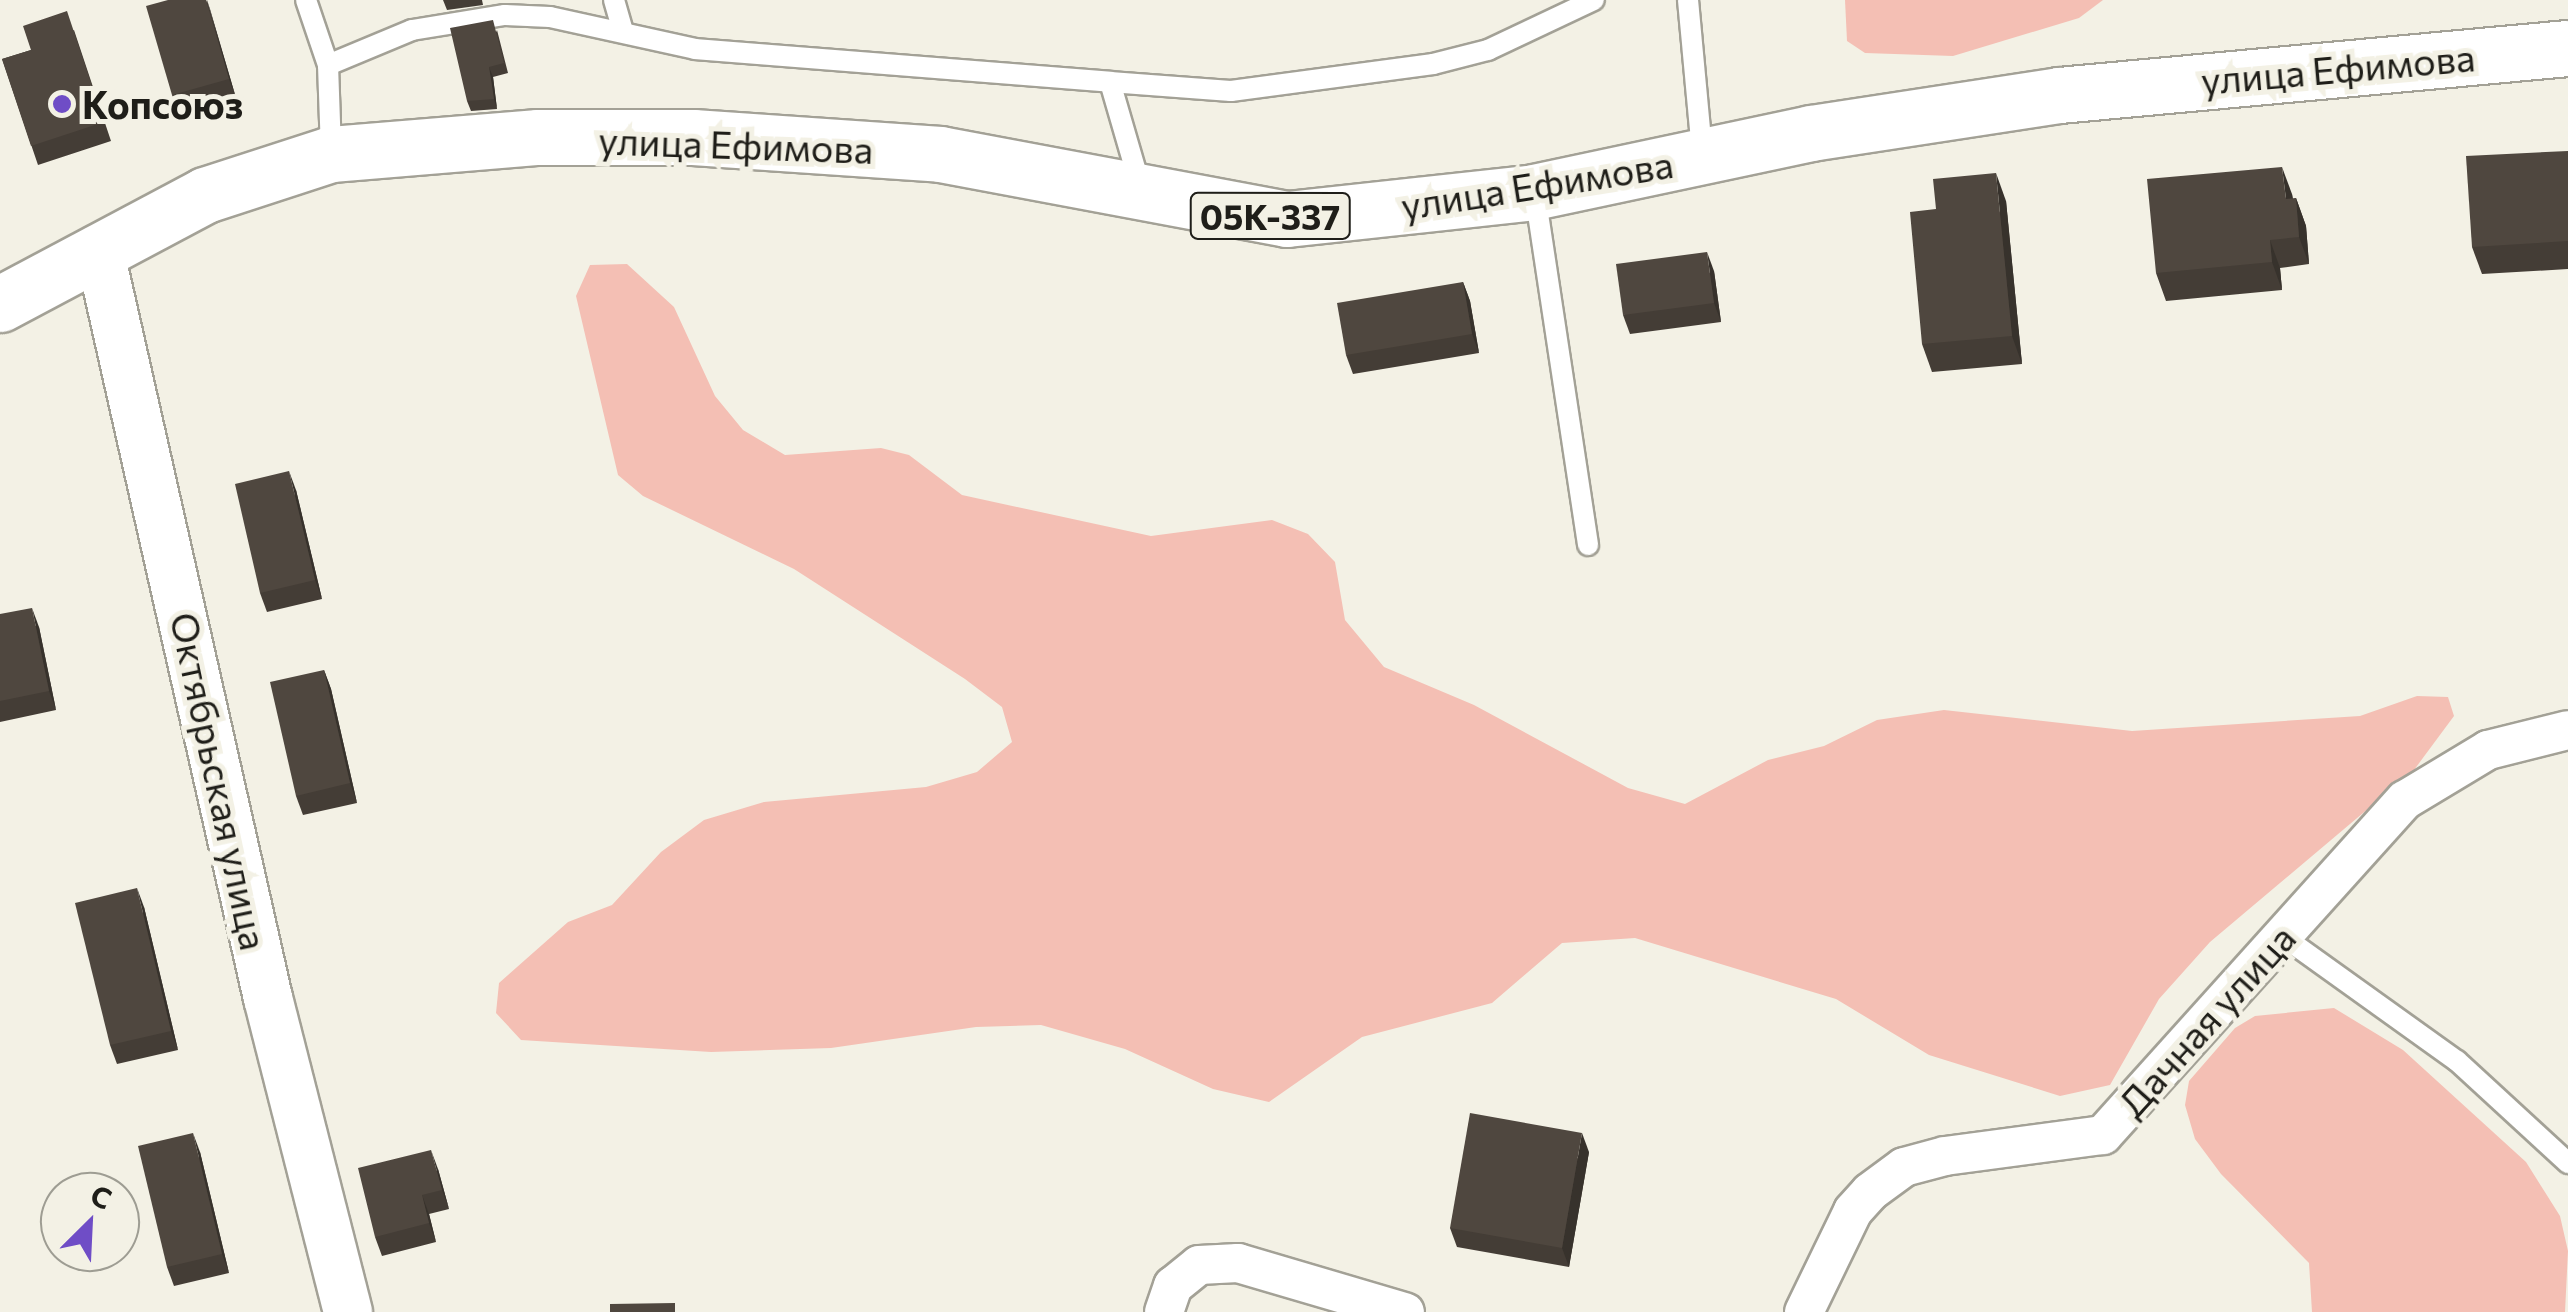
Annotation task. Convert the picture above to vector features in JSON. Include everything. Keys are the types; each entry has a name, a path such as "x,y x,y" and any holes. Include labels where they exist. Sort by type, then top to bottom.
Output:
{"main road":[{"name":"улица Ефимова","path":"0,304 204,195 331,154 538,137 693,137 940,154 1287,219 1534,192 1702,156 2059,95 2568,48"}],"street":[{"name":"Октябрьская улица","path":"99,249 268,998 348,1312"},
{"name":"Дачная улица","path":"1804,1312 1853,1211 1870,1192 1904,1167 1945,1156 2103,1136 2404,800 2488,750 2568,730"},
{"path":"1164,1312 1173,1286 1199,1265 1238,1264 1405,1312"}],"lane":[{"path":"614,0 623,32"},
{"path":"328,64 412,30 478,16 550,17 790,59 1231,90 1433,64 1488,50 1594,0"},
{"path":"1688,0 1702,156"},
{"path":"308,1 328,64 331,154"},
{"path":"1110,82 1143,195"},
{"path":"1534,192 1588,546"},
{"path":"2281,935 2458,1061 2568,1162"}],"shaded area":[{"path":"1845,0 2103,0 2079,18 1953,56 1865,53 1847,41"},
{"path":"627,264 674,307 715,396 743,430 785,455 881,448 909,455 962,495 1151,536 1272,520 1308,534 1335,562 1345,620 1384,667 1474,705 1628,788 1685,804 1768,760 1824,746 1877,720 1944,710 2132,731 2360,716 2417,696 2448,697 2454,716 2414,770 2210,942 2159,999 2110,1085 2060,1096 1929,1055 1836,999 1635,938 1562,943 1492,1003 1362,1037 1269,1102 1213,1089 1125,1049 1041,1025 976,1027 831,1048 711,1052 521,1040 496,1013 499,983 568,922 612,905 661,852 704,820 764,802 926,787 977,772 1012,742 1002,707 965,679 794,569 643,496 618,475 576,296 590,265"},
{"path":"2334,1008 2403,1050 2526,1162 2560,1216 2568,1251 2565,1312 2312,1312 2309,1263 2221,1174 2195,1139 2185,1105 2189,1081 2235,1028 2255,1016"}],"building":[{"path":"168,0 206,0 229,79 172,95 146,6"},
{"path":"67,11 104,122 31,146 2,59 31,50 23,26"},
{"path":"493,20 504,63 489,67 494,99 467,101 450,28"},
{"path":"2568,151 2568,241 2472,247 2466,156"},
{"path":"2282,167 2286,199 2296,198 2299,237 2270,240 2272,262 2156,273 2147,179"},
{"path":"1996,173 2012,336 1922,344 1910,212 1936,209 1933,179"},
{"path":"1707,252 1714,303 1623,315 1616,264"},
{"path":"1463,282 1472,334 1346,355 1337,303"},
{"path":"289,471 315,580 260,593 235,484"},
{"path":"32,608 49,691 0,701 0,614"},
{"path":"324,670 350,783 296,796 270,682"},
{"path":"137,888 171,1031 110,1045 75,903"},
{"path":"1470,1113 1582,1133 1562,1248 1450,1228"},
{"path":"193,1133 222,1254 167,1267 138,1146"},
{"path":"431,1150 442,1190 422,1195 429,1223 375,1237 358,1168"},
{"path":"675,1303 675,1312 610,1312 610,1304"}],"place":[{"name":"Копсоюз","path":"62,104"}]}
